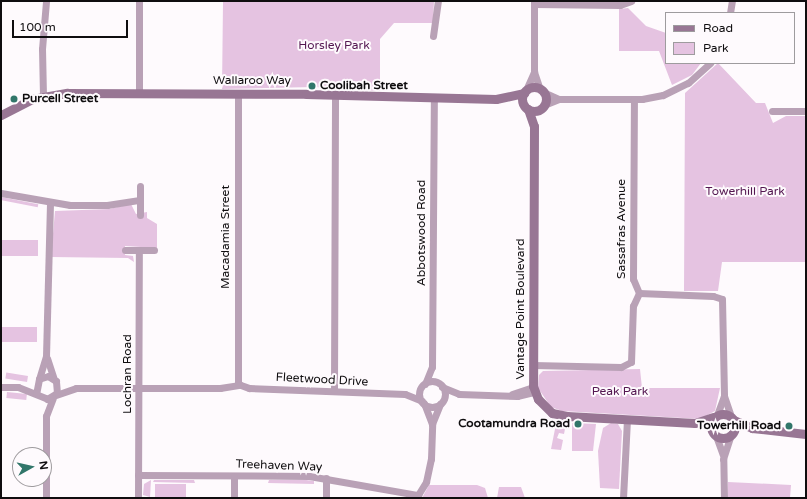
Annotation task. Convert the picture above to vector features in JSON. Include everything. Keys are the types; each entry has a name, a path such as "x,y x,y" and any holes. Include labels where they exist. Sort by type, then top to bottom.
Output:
{"street":[{"path":"43,96 42,49 46,1"},
{"path":"139,1 139,93"},
{"path":"433,36 438,1"},
{"path":"542,107 541,91 534,72 534,3 616,5 631,1"},
{"path":"730,12 732,1"},
{"path":"541,91 559,99 634,99 677,90 709,64"},
{"path":"525,92 534,72"},
{"name":"Wallaroo Way","path":"1,115 43,96 139,93 238,93 434,99 508,99 525,92 541,91"},
{"name":"Vantage Point Boulevard","path":"525,92 526,108 534,126"},
{"name":"Macadamia Street","path":"238,93 238,382"},
{"path":"334,387 335,95"},
{"name":"Abbotswood Road","path":"423,386 432,366 434,99"},
{"name":"Wallaroo Way","path":"508,99 526,108"},
{"path":"526,108 542,107 559,99"},
{"name":"Sassafras Avenue","path":"533,366 629,364 633,306 639,294 633,278 634,99"},
{"name":"Vantage Point Boulevard","path":"542,107 534,126 533,366 534,389 544,407 557,415 695,423 715,416"},
{"path":"776,120 774,111 806,111"},
{"path":"140,186 140,214"},
{"path":"1,193 50,202 102,206 140,200"},
{"path":"46,416 37,395 38,380 46,356 50,202"},
{"path":"125,250 154,250"},
{"name":"Lochran Road","path":"138,498 139,250"},
{"path":"639,294 713,296 722,299 724,396 733,418 732,435 724,459 724,498"},
{"path":"46,356 55,380 54,396 46,416 46,498"},
{"name":"Abbotswood Road","path":"432,366 442,386"},
{"path":"1,387 18,387 38,380 55,380"},
{"name":"Fleetwood Drive","path":"55,380 76,388"},
{"name":"Fleetwood Drive","path":"54,396 76,388 228,387 238,382 249,388 334,387 405,394 423,402"},
{"path":"432,424 423,402 423,386 432,382 460,394 512,394 534,389"},
{"name":"Fleetwood Drive","path":"405,394 423,386"},
{"path":"417,496 430,467 432,424 441,403 442,386"},
{"path":"18,387 37,395 54,396"},
{"path":"423,402 432,407 460,394"},
{"path":"724,396 715,416 714,434 724,459"},
{"path":"715,416 733,418 752,428 806,434"},
{"path":"623,498 627,419"},
{"name":"Vantage Point Boulevard","path":"695,423 714,434"},
{"path":"714,434 732,435 752,428"},
{"name":"Treehaven Way","path":"138,475 326,478 417,496"},
{"path":"234,476 234,498"},
{"path":"326,478 326,498"}],"green space":[{"name":"Horsley Park","path":"434,1 433,23 394,23 380,39 380,91 315,87 222,89 223,2"},
{"path":"628,8 646,26 665,33 665,64 700,64 692,75 672,85 659,51 619,51 619,9"},
{"name":"Towerhill Park","path":"717,64 719,64 756,103 765,103 773,123 786,116 806,116 806,262 722,262 718,291 684,291 685,93"},
{"path":"1,197 38,204 38,207 1,200"},
{"path":"131,204 136,214 147,212 147,218 157,224 157,248 125,246 125,255 133,256 134,262 128,258 51,257 55,211 109,209"},
{"path":"1,240 38,240 38,256 1,256"},
{"path":"1,327 37,327 37,342 1,342"},
{"name":"Peak Park","path":"640,369 642,388 720,388 715,411 700,419 562,411 551,407 538,388 539,375 543,371"},
{"path":"6,373 28,376 27,382 5,378"},
{"path":"7,392 27,394 26,400 6,398"},
{"path":"557,419 563,422 565,429 564,434 559,433 557,438 563,440 561,450 551,449"},
{"path":"572,423 596,424 593,451 572,451"},
{"path":"611,423 618,424 622,431 619,489 600,488 598,451 603,428"},
{"path":"151,480 150,497 143,495 144,484"},
{"path":"154,480 194,480 195,483 153,482"},
{"path":"269,480 306,480 314,481 314,484 268,483"},
{"path":"728,482 791,485 790,498 728,498"},
{"path":"155,484 186,484 186,498 155,498"},
{"path":"429,485 477,485 485,488 488,498 422,498"},
{"path":"499,487 521,487 525,498 497,498"}],"place":[{"name":"Coolibah Street","path":"312,86"},
{"name":"Purcell Street","path":"14,99"},
{"name":"Cootamundra Road","path":"578,424"},
{"name":"Towerhill Road","path":"789,426"}]}
